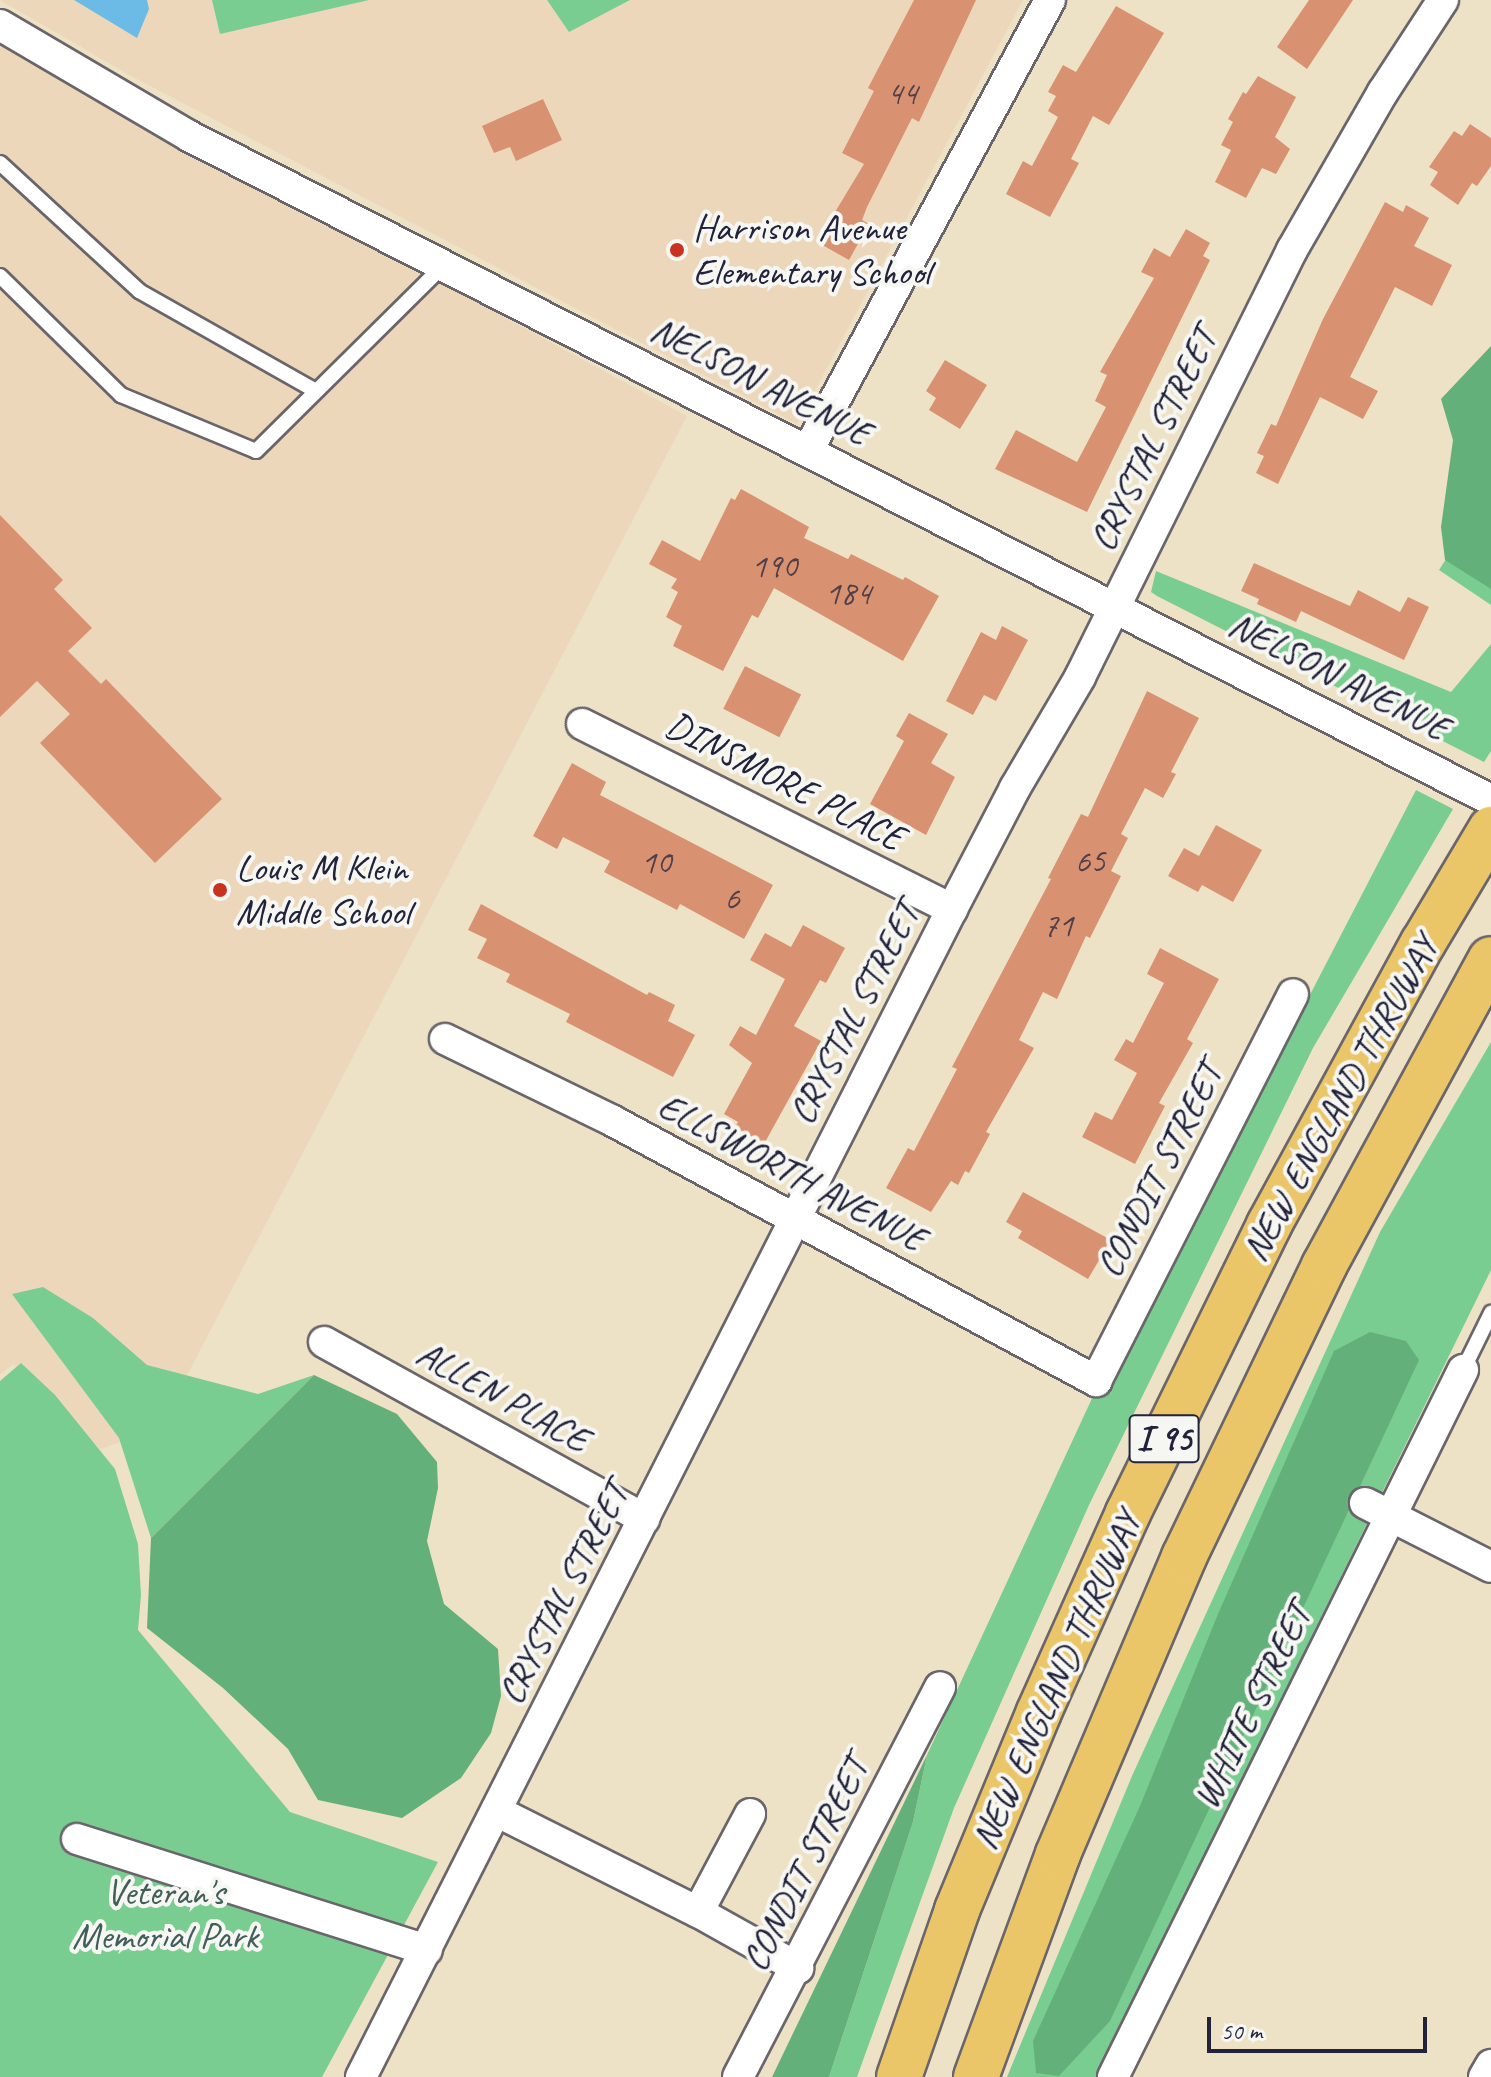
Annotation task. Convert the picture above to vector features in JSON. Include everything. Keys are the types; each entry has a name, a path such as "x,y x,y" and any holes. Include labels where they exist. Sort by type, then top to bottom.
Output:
{"highway":[{"name":"NEW ENGLAND THRUWAY","path":"899,2077 969,1880 1128,1513 1283,1198 1423,943 1491,829"},
{"name":"NEW ENGLAND THRUWAY","path":"976,2077 1058,1854 1184,1557 1324,1266 1491,959"}],"street":[{"path":"808,450 1050,0"},
{"name":"CRYSTAL STREET","path":"361,2077 498,1812 794,1218 952,909 1115,605 1292,250 1383,92 1443,0"},
{"name":"NELSON AVENUE","path":"0,25 189,136 1115,605 1491,800"},
{"name":"DINSMORE PLACE","path":"582,724 952,909"},
{"name":"CONDIT STREET","path":"1096,1381 1293,994"},
{"name":"ELLSWORTH AVENUE","path":"445,1039 613,1121 1096,1381"},
{"name":"ALLEN PLACE","path":"324,1342 644,1519"},
{"name":"WHITE STREET","path":"1113,2077 1378,1510 1463,1370"},
{"path":"1378,1510 1491,1567"},
{"name":"CONDIT STREET","path":"738,2077 798,1968 940,1687"},
{"path":"498,1812 698,1912 798,1968"},
{"path":"698,1912 750,1814"},
{"path":"77,1839 427,1950"},
{"path":"1484,2077 1491,2065"}],"lane":[{"path":"0,163 139,291 316,391"},
{"path":"0,276 121,395 256,451 444,265"},
{"path":"1463,1370 1491,1313"}],"shaded area":[{"name":"Harrison Avenue Elementary School","path":"0,0 1023,0 797,424 131,76"},
{"name":"Louis M Klein Middle School","path":"0,45 687,416 159,1429 100,1449 13,1364 0,1375"}],"green space":[{"path":"212,0 369,0 220,34"},
{"path":"547,0 630,0 569,32"},
{"path":"1491,346 1491,589 1445,560 1441,527 1453,440 1441,399"},
{"path":"1491,489 1491,605 1439,570"},
{"path":"1156,571 1451,692 1491,644 1491,751 1484,762 1157,596 1151,592"},
{"path":"1416,790 1453,809 1313,1048 1089,1505 954,1808 857,2077 829,2077 913,1822 927,1755 1094,1394 1109,1383"},
{"path":"1491,1042 1491,1270 1096,2077 1007,2077 1132,1776 1380,1232"},
{"path":"43,1287 93,1318 147,1365 258,1394 314,1375 151,1538 119,1438 12,1294"},
{"path":"1370,1332 1406,1341 1419,1360 1110,2021 1059,2076 1036,2073 1033,2041 1140,1806 1218,1614 1334,1351"},
{"name":"Veteran's Memorial Park","path":"21,1363 55,1395 115,1469 138,1544 141,1595 138,1630 290,1812 438,1862 322,2077 0,2077 0,1381"},
{"path":"314,1375 397,1414 437,1462 438,1488 427,1541 444,1604 498,1649 501,1696 491,1733 461,1778 402,1818 318,1800 288,1749 223,1688 147,1628 151,1538"},
{"path":"927,1755 913,1822 829,2077 772,2077"}],"water":[{"path":"74,0 147,0 149,9 137,38"}],"building":[{"path":"914,0 976,0 919,122 912,118 867,207 862,220 869,224 849,260 817,242 864,164 842,153 874,91 868,88"},
{"path":"1309,0 1353,0 1307,69 1277,47"},
{"path":"1116,6 1164,33 1109,125 1093,116 1071,159 1079,163 1050,217 1006,194 1023,161 1032,166 1058,117 1048,111 1056,96 1048,92 1063,65 1076,72"},
{"path":"1258,76 1296,97 1275,137 1290,149 1276,174 1262,168 1246,198 1215,182 1231,150 1221,145 1233,122 1228,119 1243,92 1246,94"},
{"path":"543,99 562,140 516,161 510,147 494,153 482,126"},
{"path":"1470,124 1491,138 1491,166 1477,186 1472,183 1458,205 1430,185 1438,172 1429,167 1454,131 1462,136"},
{"path":"1385,202 1403,212 1406,205 1429,218 1414,246 1452,265 1432,306 1395,287 1350,377 1378,391 1363,419 1320,397 1278,484 1256,473 1264,456 1257,453 1271,424 1276,426 1323,319"},
{"path":"1186,229 1210,243 1203,256 1210,260 1087,512 995,469 1016,430 1077,462 1106,407 1095,401 1107,375 1100,372 1154,278 1141,272 1154,248 1170,257"},
{"path":"945,360 987,385 960,429 929,410 936,398 926,391"},
{"path":"741,489 809,527 804,538 848,559 851,554 903,580 905,577 939,596 903,661 774,588 758,618 752,615 723,671 673,646 682,626 666,617 678,592 671,588 677,579 649,564 662,540 700,561 731,498 735,500"},
{"path":"0,515 63,580 54,589 92,628 68,651 101,684 106,679 222,799 155,863 40,743 70,714 37,681 0,717"},
{"path":"1254,563 1350,606 1358,590 1400,612 1408,597 1429,607 1404,660 1301,611 1296,622 1257,604 1259,599 1241,591"},
{"path":"1002,626 1028,640 996,701 984,695 973,715 946,701 981,632 996,640"},
{"path":"745,666 801,695 779,737 723,709"},
{"path":"1147,691 1199,718 1171,772 1176,774 1163,798 1145,788 1121,834 1128,838 1111,871 1121,876 1090,938 1086,936 1057,999 1043,992 1019,1040 1034,1048 986,1132 990,1134 969,1173 965,1171 958,1185 951,1181 931,1212 886,1188 908,1148 914,1151 957,1069 952,1067 1051,879 1048,878 1081,814 1088,817"},
{"path":"909,713 948,734 931,763 955,777 926,835 870,804 904,741 896,736"},
{"path":"572,763 606,782 600,795 773,885 744,939 680,904 677,910 604,872 610,861 563,837 557,849 533,836"},
{"path":"1216,825 1262,850 1233,902 1202,885 1198,892 1168,876 1184,848 1199,856"},
{"path":"481,904 647,995 649,992 675,1005 668,1021 695,1035 673,1077 566,1022 570,1014 506,982 510,974 477,958 487,939 468,930"},
{"path":"803,925 845,948 826,983 820,980 794,1026 821,1041 764,1144 735,1127 738,1122 724,1114 752,1063 729,1045 740,1026 756,1035 785,979 750,960 765,933 791,947"},
{"path":"1160,948 1219,979 1187,1039 1193,1043 1159,1103 1165,1106 1135,1164 1082,1137 1095,1112 1112,1120 1137,1073 1114,1060 1126,1039 1133,1043 1164,983 1147,974"},
{"path":"1023,1192 1111,1240 1088,1279 1018,1238 1022,1231 1006,1222"}],"place":[{"name":"Harrison Avenue Elementary School","path":"677,250"},
{"name":"Louis M Klein Middle School","path":"220,890"}]}
